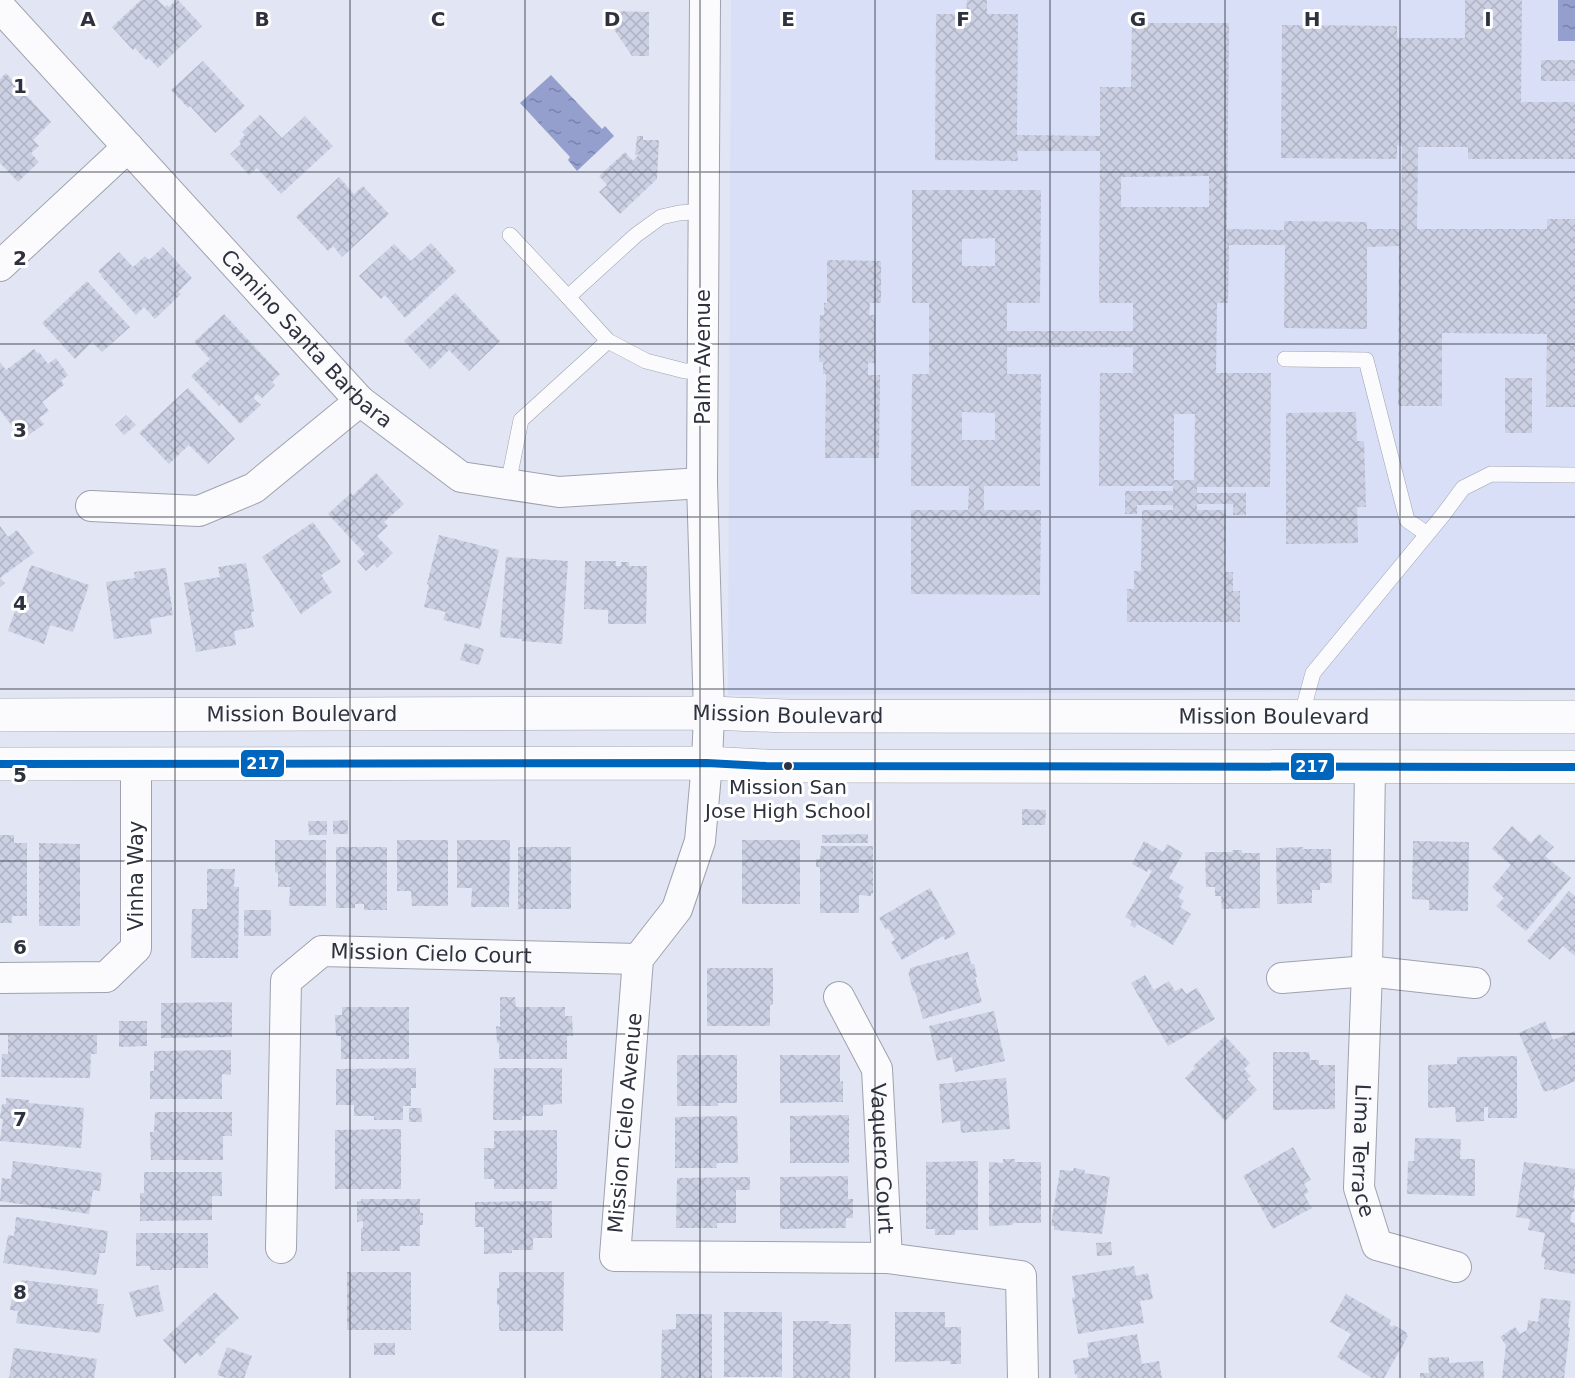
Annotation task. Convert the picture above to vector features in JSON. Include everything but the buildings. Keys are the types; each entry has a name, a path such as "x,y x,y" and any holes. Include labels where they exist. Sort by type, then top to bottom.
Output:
{"main road":[{"name":"Mission Boulevard","path":"0,715 709,713 787,716 1575,717"},
{"path":"0,764 707,763 766,766 1575,767"}],"street":[{"name":"Palm Avenue","path":"705,0 702,483 709,713"},
{"name":"Camino Santa Barbara","path":"0,7 360,401 461,477 559,492 702,483"},
{"path":"0,266 128,147"},
{"path":"91,506 199,510 254,488 360,401"},
{"path":"638,958 677,909 700,841 709,713"},
{"name":"Vinha Way","path":"0,978 106,977 136,948 136,764"},
{"name":"Lima Terrace","path":"1370,767 1367,971 1359,1188 1377,1245 1456,1268"},
{"name":"Mission Cielo Court","path":"281,1248 286,981 322,951 638,958"},
{"name":"Mission Cielo Avenue","path":"638,958 615,1257 887,1258 1021,1276 1023,1378"},
{"path":"1282,978 1367,971 1476,983"},
{"name":"Vaquero Court","path":"839,997 878,1069 887,1258"}],"lane":[{"path":"568,297 636,235 661,218 679,213 704,211"},
{"path":"510,235 608,341 646,361 685,371 702,371"},
{"path":"508,484 520,420 608,341"},
{"path":"1285,359 1366,360 1407,520 1427,534"},
{"path":"1301,717 1313,673 1463,488 1491,474 1575,475"}],"shaded area":[{"path":"731,0 1575,0 1575,690 728,695"}],"water":[{"path":"1558,0 1575,0 1575,41 1558,41"},
{"path":"551,75 602,129 605,126 614,136 577,171 568,160 570,157 520,103"}],"transit line":[{"name":"217","path":"0,764 707,763 766,766 1575,767"}],"place":[{"name":"Mission San Jose High School","path":"788,766"}]}
